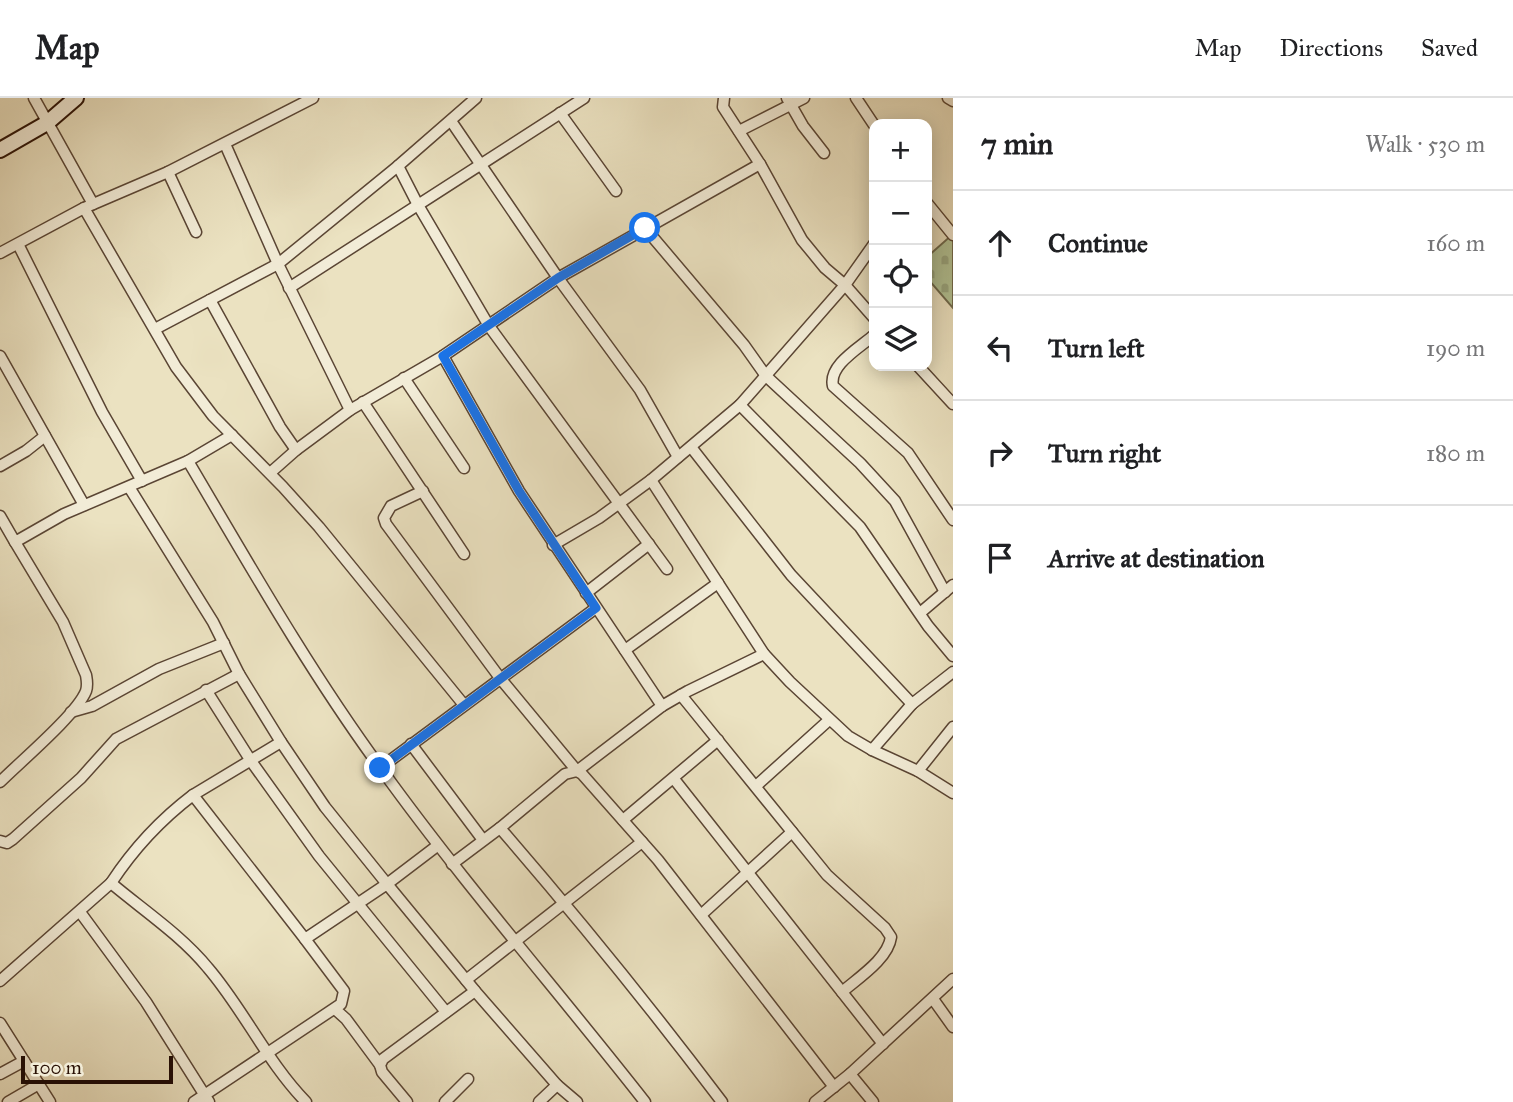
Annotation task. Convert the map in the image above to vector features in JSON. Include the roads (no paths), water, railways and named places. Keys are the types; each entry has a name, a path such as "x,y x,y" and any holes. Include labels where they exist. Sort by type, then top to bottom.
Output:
{"main road":[{"path":"0,150 47,123 76,98"}],"street":[{"path":"34,98 176,367 213,416 319,527 464,705"},
{"path":"0,253 89,206 168,172 313,98"},
{"path":"155,329 278,264 476,98"},
{"path":"289,288 584,98"},
{"path":"724,98 723,107 760,164 802,240 825,268 869,311"},
{"path":"739,131 789,101 804,98"},
{"path":"856,98 870,119"},
{"path":"948,98 953,101"},
{"path":"789,101 803,126 824,153"},
{"path":"560,113 616,191"},
{"path":"451,121 558,278 640,390 678,457"},
{"path":"225,144 289,288 350,410"},
{"path":"270,473 350,410 443,356 558,278 760,164"},
{"path":"398,166 489,326 667,569"},
{"path":"168,172 196,232"},
{"path":"932,209 953,235"},
{"path":"645,228 737,337 766,376 860,463 895,501 949,588 920,613"},
{"path":"19,244 102,412 142,481"},
{"path":"553,545 620,504 740,405 869,255"},
{"path":"210,300 280,427 296,450"},
{"path":"869,339 837,368 833,376 833,386 908,453 953,520"},
{"path":"0,356 84,505"},
{"path":"443,356 519,491 662,706"},
{"path":"923,371 953,404"},
{"path":"404,378 464,468"},
{"path":"363,402 464,554"},
{"path":"740,405 860,527 953,656"},
{"path":"15,542 84,505 188,461 232,435"},
{"path":"0,466 45,436"},
{"path":"691,447 790,575 912,704"},
{"path":"188,461 295,643 380,768 437,846 645,1102"},
{"path":"652,480 764,654 848,736 918,771 953,793"},
{"path":"129,487 213,622 239,674 325,807 475,991 557,1085 577,1102"},
{"path":"423,491 391,506 384,518 386,524 500,678 577,771 587,778 642,842 834,1087"},
{"path":"0,516 63,622 88,684 71,712 0,782"},
{"path":"586,593 649,544"},
{"path":"625,650 718,583"},
{"path":"380,768 596,608"},
{"path":"71,712 92,706 159,670 224,643"},
{"path":"452,864 565,774 577,771 662,706 764,654"},
{"path":"872,750 912,704 953,672"},
{"path":"0,841 7,843 13,839 81,778 116,738 239,674"},
{"path":"206,690 251,761 319,856 446,1012"},
{"path":"681,695 827,875 885,928 891,937 883,955 842,992"},
{"path":"756,786 829,720"},
{"path":"918,771 953,727"},
{"path":"623,820 718,740"},
{"path":"0,981 111,883 141,841 170,813 193,795 281,741"},
{"path":"411,744 484,840"},
{"path":"674,779 883,1044"},
{"path":"193,795 344,991 344,999 336,1010 207,1098 194,1102"},
{"path":"500,828 659,1017 722,1102"},
{"path":"701,915 792,832"},
{"path":"466,980 642,842"},
{"path":"305,939 387,884 437,846"},
{"path":"111,883 190,949 208,968 267,1055 306,1102"},
{"path":"79,912 146,1002 207,1098"},
{"path":"815,1102 850,1074 953,979"},
{"path":"380,1065 383,1059 475,991"},
{"path":"933,999 953,1027"},
{"path":"336,1010 346,1019 380,1065 382,1072 407,1102"},
{"path":"0,1023 50,1102"},
{"path":"0,1074 24,1061"},
{"path":"850,1074 873,1102"},
{"path":"446,1102 468,1079"},
{"path":"8,1102 39,1084"},
{"path":"538,1102 557,1085"}]}
